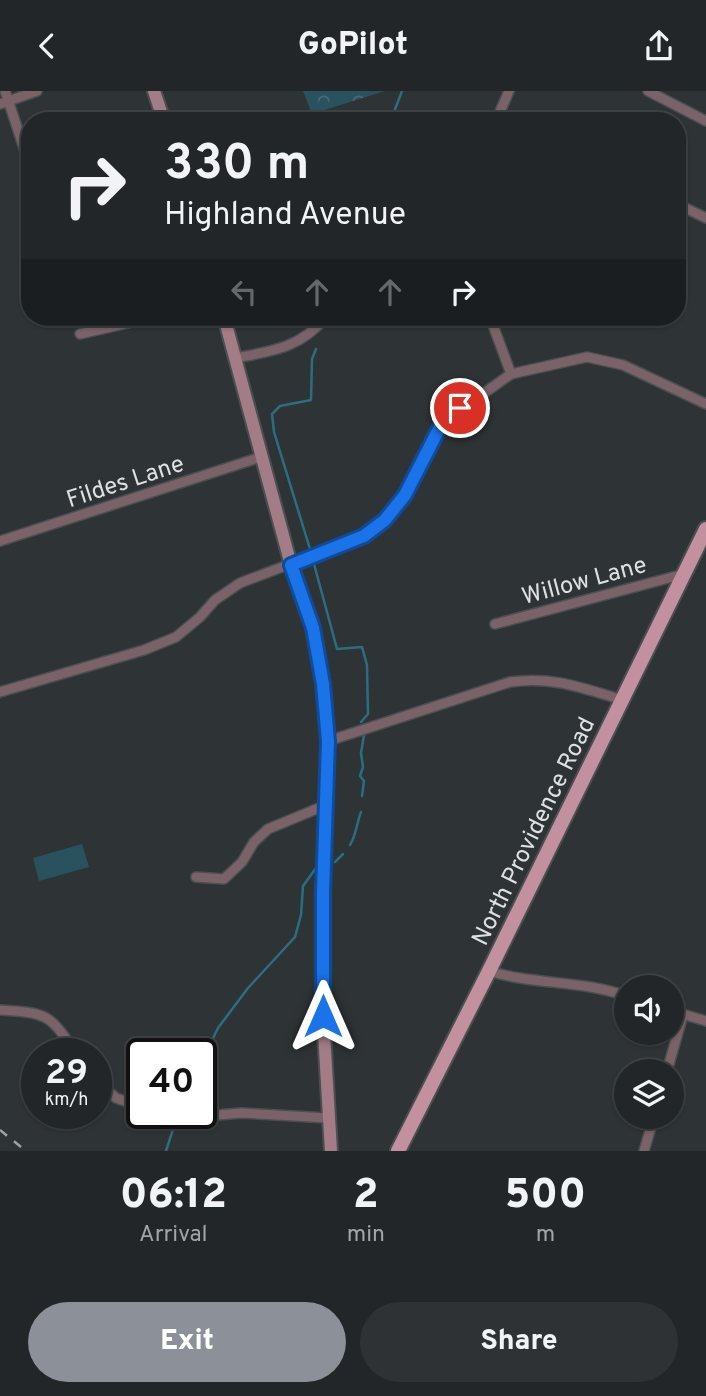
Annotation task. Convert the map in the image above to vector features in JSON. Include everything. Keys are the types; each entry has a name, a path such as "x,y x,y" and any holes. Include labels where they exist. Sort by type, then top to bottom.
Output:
{"main road":[{"name":"North Providence Road","path":"398,1151 706,529"}],"street":[{"path":"5,91 4,102 21,144"},
{"path":"4,102 37,91"},
{"path":"154,91 161,112"},
{"path":"500,112 509,91"},
{"path":"648,91 706,121"},
{"path":"686,208 706,218"},
{"path":"80,334 115,326"},
{"path":"226,326 291,565 313,628 323,684 328,741 323,1016 331,1151"},
{"path":"235,358 282,349 308,336 317,326"},
{"path":"493,326 510,374"},
{"path":"0,692 144,650 176,636 200,617 215,600 240,583 364,536 385,520 405,495 442,423 510,374 587,357 623,365 706,404"},
{"name":"Fildes Lane","path":"0,541 261,457"},
{"name":"Willow Lane","path":"495,624 684,574"},
{"path":"328,741 510,682 534,678 557,681 623,700"},
{"path":"196,877 224,879 242,862 254,842 268,829 326,805"},
{"path":"489,971 522,980 581,985 614,993"},
{"path":"0,1010 34,1012 54,1022 65,1038"},
{"path":"684,1015 706,1021"},
{"path":"217,1114 328,1118"},
{"path":"645,1151 651,1129"}],"green space":[{"path":"303,91 385,91 318,112 311,112"},
{"path":"82,844 89,867 39,881 33,858"}],"waterway":[{"path":"394,112 402,91"},
{"path":"310,549 274,432 272,414 280,406 311,400 312,359 316,349"},
{"path":"314,564 337,649 362,647 367,665 368,714 361,722"},
{"path":"362,796 364,781 360,776 363,767 361,753 364,735"},
{"path":"350,845 361,812"},
{"path":"335,862 343,854"},
{"path":"213,1038 248,988 295,937 301,915 303,886 316,868"},
{"path":"166,1151 173,1129"}],"railway":[{"path":"0,1130 26,1151"}],"route":[{"path":"323,1016 323,892 328,741 323,684 313,628 291,565 364,536 385,520 405,495 442,423 460,408"}]}
